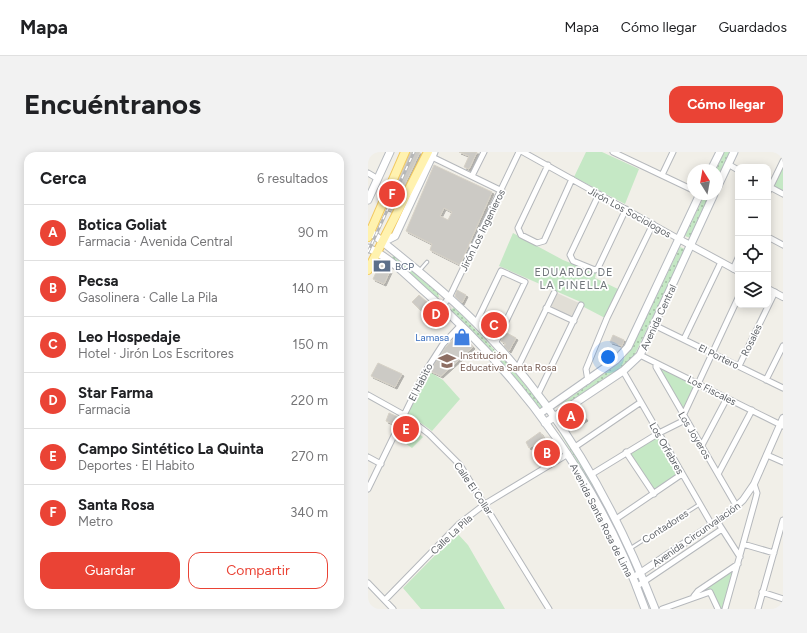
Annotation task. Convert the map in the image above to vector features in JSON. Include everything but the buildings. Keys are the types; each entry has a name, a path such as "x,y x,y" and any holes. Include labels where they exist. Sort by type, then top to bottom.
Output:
{"main road":[{"path":"368,200 390,152"},
{"path":"369,233 405,152"},
{"path":"714,164 720,152"},
{"path":"723,175 734,152"},
{"path":"368,270 431,154"},
{"name":"Avenida Central","path":"539,414 616,360 628,347 697,200"},
{"name":"Avenida Central","path":"545,423 623,371 640,355 711,200"},
{"name":"Avenida Santa Rosa de Lima","path":"369,233 392,249 476,323 549,407 592,474 616,519 631,548 655,609"},
{"name":"Avenida Santa Rosa de Lima","path":"368,248 386,258 442,306 499,364 539,414 568,454 609,528 645,609"},
{"path":"386,258 392,249"},
{"path":"406,275 412,267"}],"street":[{"path":"472,176 484,152"},
{"name":"Jirón Los Ingenieros","path":"442,306 449,298 502,191 519,152"},
{"name":"Jirón Los Sociologos","path":"523,152 735,270"},
{"path":"613,152 624,154 687,187"},
{"path":"662,175 673,152"},
{"path":"431,154 502,191"},
{"path":"771,185 783,161"},
{"path":"728,164 735,168"},
{"path":"548,165 518,228 518,232 521,235 541,243 544,241 572,180"},
{"path":"368,173 378,179"},
{"path":"771,190 783,194"},
{"path":"599,194 570,255 571,259 595,270 598,268 626,209"},
{"path":"588,381 585,375 589,361 607,318 653,224"},
{"path":"771,239 783,245"},
{"path":"684,339 721,262"},
{"path":"476,323 501,271 525,282 495,344"},
{"path":"771,290 783,297"},
{"name":"Rosales","path":"739,366 775,292"},
{"path":"517,369 554,293"},
{"path":"592,474 684,418 735,304"},
{"path":"538,394 581,305"},
{"path":"546,308 574,321"},
{"name":"El Habito","path":"368,489 435,355 461,325"},
{"name":"El Portero","path":"654,325 783,388"},
{"path":"766,380 783,346"},
{"name":"Los Fiscales","path":"640,355 752,410 782,423"},
{"name":"Los Joyeros","path":"656,362 656,367 684,418 737,507"},
{"name":"Los Orfebres","path":"623,371 700,504 714,523 722,529 740,557"},
{"name":"Calle El Collar","path":"368,395 404,415 429,434 455,460 485,504 549,609"},
{"path":"701,447 727,398"},
{"path":"575,447 641,402"},
{"path":"718,474 752,410"},
{"name":"Avenida Circunvalación","path":"632,578 737,507 754,484 782,423"},
{"path":"626,452 654,494"},
{"name":"Calle La Pila","path":"385,600 459,524 485,504 568,454"},
{"path":"767,454 783,462"},
{"path":"368,457 381,464"},
{"path":"616,519 682,474"},
{"path":"725,609 757,493 754,484"},
{"path":"758,609 783,520"},
{"name":"Avenida Circunvalación","path":"636,587 722,529"},
{"path":"743,544 774,553"},
{"path":"694,596 698,591 738,564"},
{"path":"368,582 393,609"},
{"path":"662,609 694,596 710,592 718,609"},
{"path":"762,592 783,599"}],"lane":[{"path":"418,272 427,262"},
{"name":"Contadores","path":"631,548 700,504"}],"path":[{"path":"401,183 402,189"}],"shaded area":[{"path":"557,293 579,303 573,318 550,308"}],"green space":[{"path":"586,152 602,152 639,169 625,204 574,177"},
{"path":"724,152 730,152 723,167 723,164 719,164"},
{"path":"783,167 783,191 773,186"},
{"path":"702,200 708,200 690,238 685,236"},
{"path":"513,233 563,260 596,273 595,278 618,289 605,318 582,306 583,303 499,266"},
{"path":"680,247 685,249 636,352 630,361 565,408 561,404 621,362 631,349"},
{"path":"394,255 438,293 439,297 437,298 391,258"},
{"path":"454,307 507,363 543,407 541,409 488,347 451,310"},
{"path":"659,367 695,383 684,409 682,409"},
{"path":"430,372 443,380 460,399 432,431 407,413"},
{"path":"403,421 423,437 412,448 396,437"},
{"path":"554,423 556,423 580,458 639,572 635,574 602,503"},
{"path":"657,434 679,473 654,490 629,452"},
{"path":"457,533 468,545 505,609 421,609 403,588"},
{"path":"735,566 722,609 719,609 711,590 700,592"}],"railway":[{"path":"368,252 414,152"}],"place":[{"name":"Santa Rosa","path":"392,194"},
{"name":"BCP","path":"382,266"},
{"name":"Star Farma","path":"436,314"},
{"name":"Leo Hospedaje","path":"494,325"},
{"name":"Lamasa","path":"462,337"},
{"name":"Institución Educativa Santa Rosa","path":"447,361"},
{"name":"Botica Goliat","path":"571,416"},
{"name":"Campo Sintético La Quinta","path":"406,429"},
{"name":"Pecsa","path":"547,453"}],"district":[{"name":"EDUARDO DE LA PINELLA","path":"574,278"}]}
